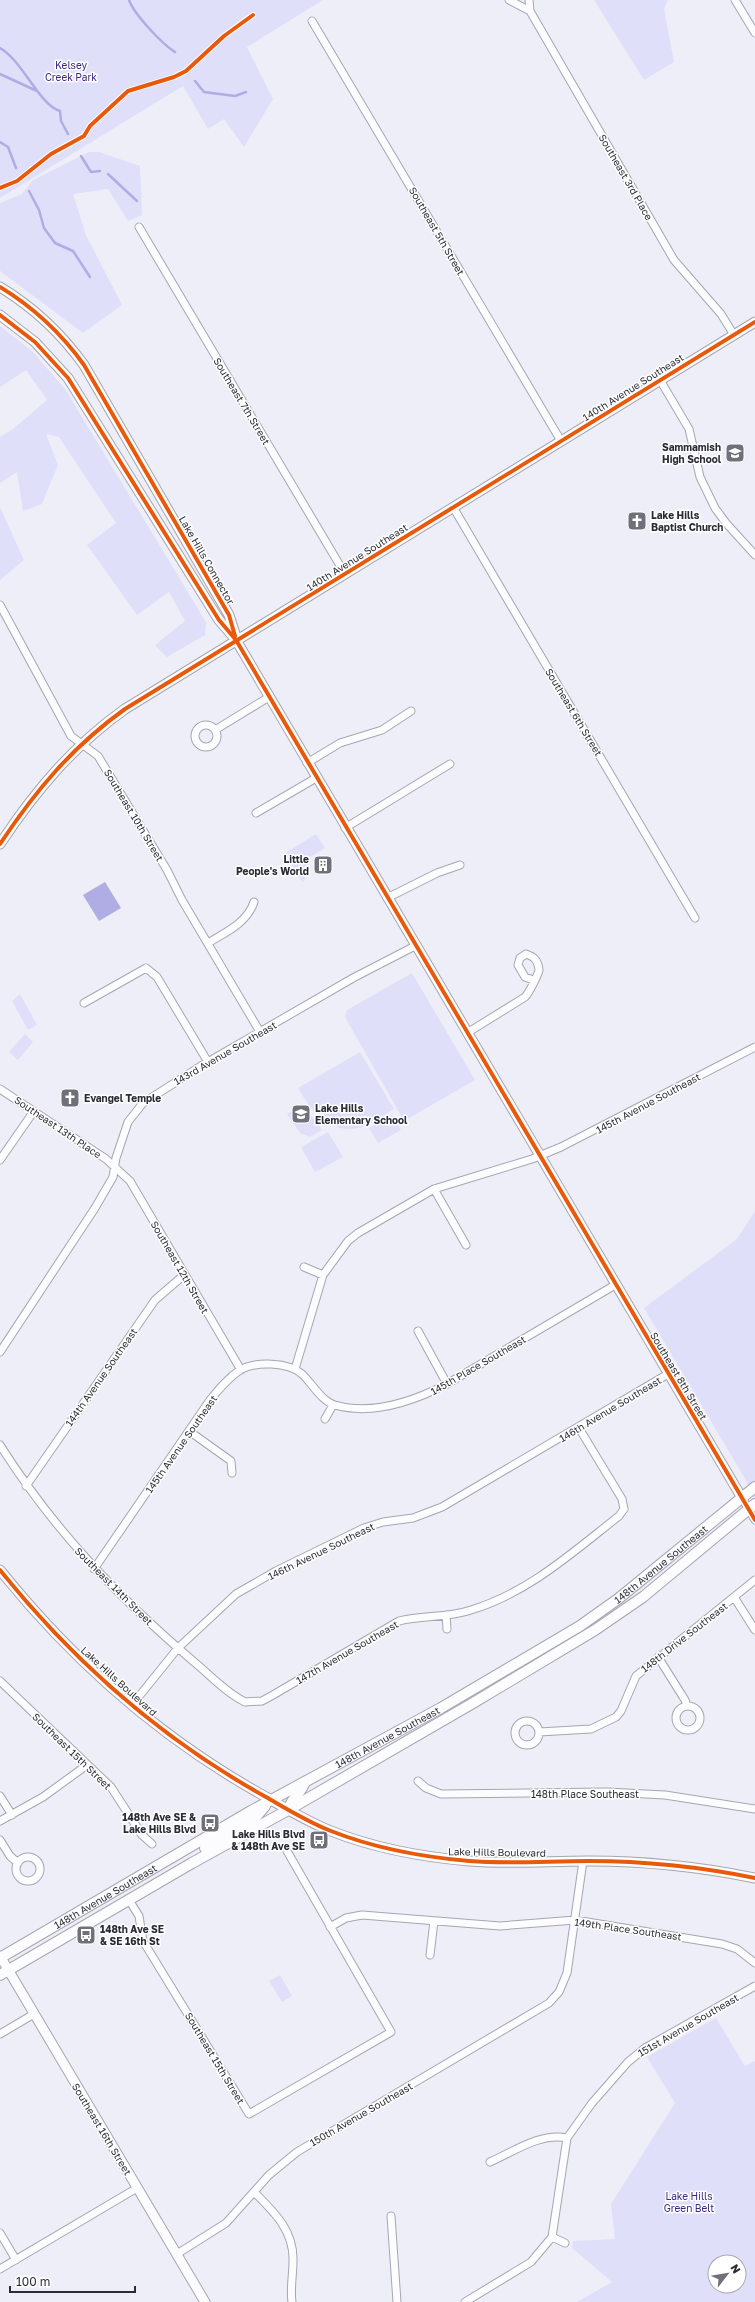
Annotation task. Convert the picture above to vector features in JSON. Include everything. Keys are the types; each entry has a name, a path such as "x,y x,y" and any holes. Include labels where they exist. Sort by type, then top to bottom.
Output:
{"main road":[{"name":"148th Avenue Southeast","path":"0,1957 271,1800 448,1704 580,1626 618,1599 755,1487"},
{"name":"148th Avenue Southeast","path":"4,1973 192,1863 288,1810 480,1699 607,1622 642,1597 752,1507"},
{"path":"288,1810 290,1802 302,1789 304,1783"},
{"path":"192,1863 202,1850 254,1819 271,1800"}],"street":[{"path":"510,0 530,11"},
{"name":"Southeast 3rd Place","path":"529,0 530,11 674,260 721,314 734,335"},
{"path":"735,0 755,33"},
{"name":"Southeast 5th Street","path":"312,21 561,441"},
{"name":"Southeast 7th Street","path":"140,227 345,574"},
{"name":"Lake Hills Connector","path":"0,287 38,313 72,348 84,365 229,615 236,640"},
{"name":"Lake Hills Connector","path":"0,315 35,342 68,378 219,620 236,640"},
{"name":"140th Avenue Southeast","path":"0,844 31,800 66,758 125,709 755,322"},
{"path":"660,380 689,429 700,476 715,508 726,523 755,555"},
{"name":"Southeast 6th Street","path":"453,507 695,918"},
{"name":"Southeast 10th Street","path":"0,605 71,736 98,756 167,870 182,900 260,1032"},
{"name":"Southeast 8th Street","path":"236,640 345,828 668,1374 742,1498 752,1507 755,1520"},
{"path":"215,730 269,697"},
{"path":"307,763 340,743 382,730 411,711"},
{"path":"345,828 450,764"},
{"path":"256,813 316,778"},
{"path":"387,898 437,873 460,865"},
{"path":"208,943 244,920 250,913 254,902"},
{"name":"143rd Avenue Southeast","path":"0,1352 95,1208 113,1177 123,1134 137,1109 152,1097 208,1062 353,978 415,946"},
{"path":"84,1003 146,964 157,977 208,1062"},
{"path":"467,1034 525,997 530,992 533,980"},
{"name":"145th Avenue Southeast","path":"323,1275 348,1242 358,1232 434,1189 539,1157 589,1134 755,1047"},
{"name":"Southeast 13th Place","path":"0,1089 106,1159 115,1167"},
{"path":"0,1160 34,1111"},
{"name":"Southeast 12th Street","path":"115,1167 130,1181 241,1370"},
{"path":"434,1189 466,1245"},
{"path":"304,1267 323,1275 295,1369 334,1405 325,1419"},
{"name":"144th Avenue Southeast","path":"26,1486 155,1300 184,1275"},
{"name":"145th Place Southeast","path":"334,1405 354,1408 376,1408 423,1396 447,1384 615,1284"},
{"path":"418,1331 447,1384"},
{"name":"145th Avenue Southeast","path":"94,1569 210,1400 227,1381 241,1370 275,1364 295,1369"},
{"name":"146th Avenue Southeast","path":"132,1705 178,1648 236,1594 276,1571 364,1528 383,1522 429,1514 579,1428 668,1374"},
{"name":"147th Avenue Southeast","path":"252,1702 262,1701 273,1695 399,1621 415,1617 446,1615 471,1611 515,1592 556,1565 627,1510 622,1499 579,1428"},
{"path":"189,1431 231,1461 232,1473"},
{"name":"Southeast 14th Street","path":"0,1445 26,1486 94,1569 137,1612 178,1648 239,1699 252,1702"},
{"name":"Lake Hills Boulevard","path":"0,1570 72,1650 132,1705 193,1754 288,1810 330,1831 401,1852 431,1857 478,1862 630,1862 677,1866 755,1878"},
{"name":"148th Drive Southeast","path":"539,1732 591,1729 609,1721 621,1711 636,1676 755,1580"},
{"path":"734,1597 755,1630"},
{"path":"446,1615 447,1629"},
{"path":"658,1657 685,1700 687,1706"},
{"name":"Southeast 15th Street","path":"0,1682 111,1787 142,1835 152,1844"},
{"path":"0,1821 43,1797 87,1765"},
{"name":"148th Place Southeast","path":"418,1781 426,1788 440,1794 665,1795 755,1809"},
{"path":"0,1796 12,1815"},
{"path":"0,1840 10,1856 18,1863"},
{"path":"288,1851 330,1927"},
{"path":"575,1920 582,1861"},
{"name":"Southeast 15th Street","path":"129,1900 139,1916 143,1941 249,2114 391,2032 330,1927"},
{"name":"149th Place Southeast","path":"330,1927 346,1918 362,1915 500,1926 575,1920 722,1944 737,1949 755,1963"},
{"name":"150th Avenue Southeast","path":"177,2254 226,2223 254,2194 269,2175 297,2152 539,2010 558,1992 567,1973 575,1920"},
{"path":"430,1955 434,1921"},
{"name":"Southeast 16th Street","path":"0,1957 4,1973 34,2014 205,2302"},
{"name":"151st Avenue Southeast","path":"552,2237 567,2138 592,2103 635,2055 755,1986"},
{"path":"0,2034 34,2014"},
{"path":"490,2162 544,2138 558,2136 567,2138"},
{"path":"0,2269 137,2188"},
{"path":"254,2194 278,2216 288,2233 293,2255 292,2302"},
{"path":"391,2216 398,2302"},
{"path":"0,2233 16,2260"},
{"path":"465,2302 531,2262 552,2237 565,2244"}],"green space":[{"name":"Kelsey Creek Park","path":"0,0 323,0 247,47 273,99 244,147 224,119 208,129 183,86 0,198"},
{"path":"594,0 668,0 664,9 674,62 644,80"},
{"path":"89,152 99,152 140,166 142,215 128,221 108,189 73,194 86,235 122,305 83,333 0,271 0,203 22,194 33,180"},
{"path":"0,326 33,352 65,389 206,622 205,635 167,657 155,645 185,621 169,592 137,615 87,545 116,523 59,437 46,434 58,465 42,504 23,511 17,472 0,483 0,437 13,429 47,400 26,370 0,387"},
{"path":"0,507 24,560 0,580"},
{"path":"316,834 325,848 307,859 309,864 300,869 306,879 302,882 285,853"},
{"path":"412,973 475,1080 404,1121 345,1017 347,1010"},
{"path":"20,994 37,1025 28,1030 12,1001"},
{"path":"25,1034 33,1042 18,1060 9,1052"},
{"path":"360,1052 394,1109 367,1125 344,1129 326,1122 318,1115 310,1107 298,1088"},
{"path":"303,1105 322,1130 310,1137 300,1133 287,1114"},
{"path":"392,1115 401,1130 378,1143 369,1128"},
{"path":"328,1132 343,1157 315,1172 301,1147"},
{"path":"755,1211 755,1500 744,1477 644,1308 737,1239"},
{"path":"280,1975 292,1996 282,2002 269,1981"},
{"name":"Lake Hills Green Belt","path":"716,2018 745,2066 755,2061 755,2302 577,2302 612,2282 572,2248 573,2241 615,2239 611,2204 675,2103 647,2057"}],"shaded area":[{"path":"105,882 121,908 99,921 83,895"}],"waterway":[{"path":"129,0 136,13 149,28 175,52"},
{"path":"0,48 16,62 45,101 60,111 61,121 68,134"},
{"path":"0,74 37,91"},
{"path":"195,81 204,92 235,96 246,92"},
{"path":"0,142 8,147 16,168"},
{"path":"81,156 91,172 100,171"},
{"path":"108,174 137,201"},
{"path":"29,191 39,210 44,228 55,243 73,251 90,277"}],"cycle path":[{"path":"0,188 17,181 51,154 84,136 90,126 128,91 174,77 186,71 224,36 253,15"},
{"path":"0,287 24,303 46,322 66,342 84,365 229,615 235,636"},
{"path":"0,315 35,342 68,378 219,620 236,640 755,1520"},
{"path":"0,844 27,805 56,770 106,723 125,709 755,322"},
{"path":"0,1570 28,1604 58,1636 122,1697 156,1724 228,1775 314,1824 331,1831 398,1851 469,1861 589,1861 651,1863 755,1878"}],"place":[{"name":"Sammamish High School","path":"735,453"},
{"name":"Lake Hills Baptist Church","path":"637,521"},
{"name":"Little People's World","path":"323,865"},
{"name":"Evangel Temple","path":"70,1098"},
{"name":"Lake Hills Elementary School","path":"301,1114"},
{"name":"148th Ave SE & Lake Hills Blvd","path":"210,1823"},
{"name":"Lake Hills Blvd & 148th Ave SE","path":"319,1840"},
{"name":"148th Ave SE & SE 16th St","path":"86,1935"}]}
